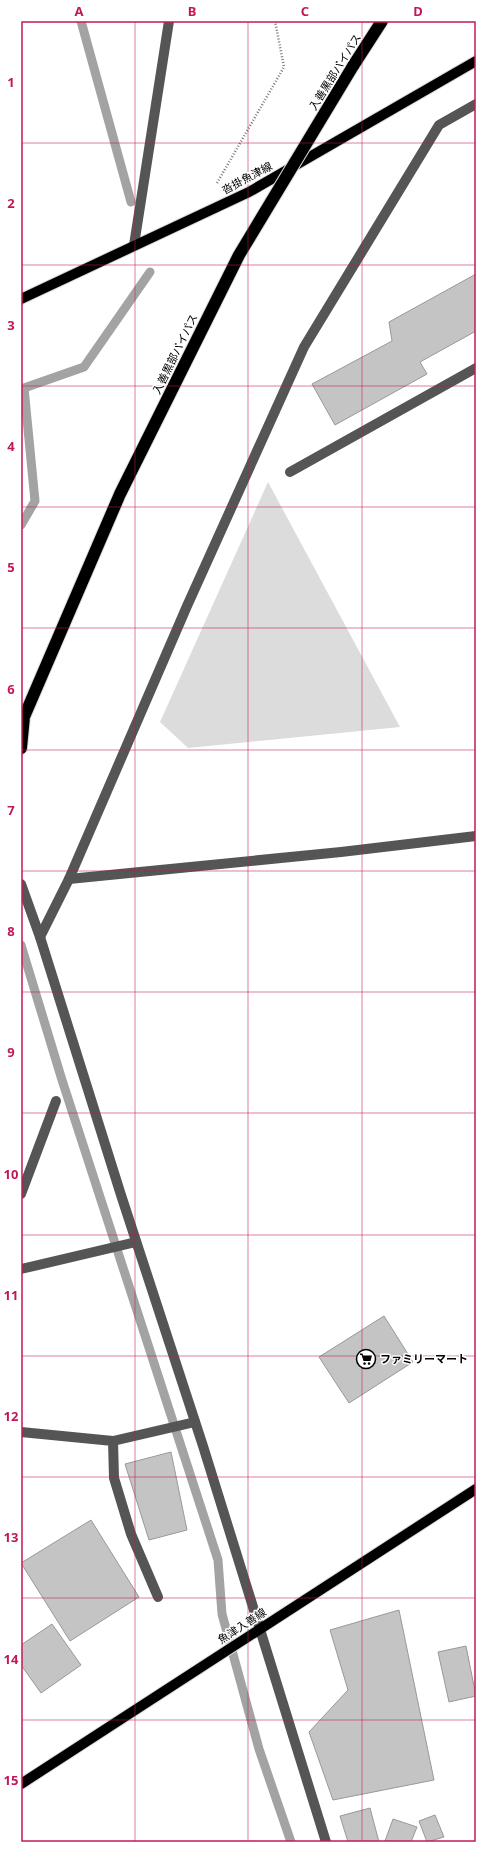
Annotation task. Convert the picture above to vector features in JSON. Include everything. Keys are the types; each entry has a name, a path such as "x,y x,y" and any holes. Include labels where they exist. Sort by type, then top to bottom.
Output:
{"highway":[{"name":"入善黒部バイパス","path":"21,748 23,719 120,494 239,255 352,66 382,21"}],"main road":[{"name":"沓掛魚津線","path":"21,299 249,192 476,61"},
{"name":"魚津入善線","path":"21,1784 476,1489"}],"street":[{"path":"134,245 169,21"},
{"path":"40,937 69,879 187,606 304,347 439,124 476,104"},
{"path":"290,472 476,368"},
{"path":"69,879 341,852 476,836"},
{"path":"21,884 40,937 136,1242 195,1422 326,1842"},
{"path":"21,1194 56,1101"},
{"path":"21,1269 136,1242"},
{"path":"21,1432 113,1441 195,1422"},
{"path":"113,1441 114,1478 131,1534 158,1597"}],"path":[{"path":"198,216 284,67 275,21"}],"shaded area":[{"path":"268,482 400,727 188,748 160,722"}],"building":[{"path":"476,274 476,331 420,362 427,374 335,425 312,384 392,341 389,322"},
{"name":"ファミリーマート","path":"384,1316 413,1362 349,1403 319,1357"},
{"path":"171,1452 187,1530 149,1540 125,1464"},
{"path":"91,1520 139,1597 70,1641 21,1563"},
{"path":"399,1610 434,1780 333,1800 309,1732 348,1690 330,1630"},
{"path":"52,1624 81,1665 41,1693 21,1665 21,1645"},
{"path":"466,1646 476,1696 449,1702 438,1652"},
{"path":"370,1808 379,1842 348,1842 340,1816"},
{"path":"435,1815 444,1837 427,1842 419,1821"},
{"path":"393,1819 417,1827 411,1842 385,1841"}],"waterway":[{"path":"81,21 131,202"},
{"path":"21,525 35,501 24,388 84,367 150,272"},
{"path":"21,945 62,1080 218,1560 222,1614 259,1749 291,1842"}],"place":[{"name":"ファミリーマート","path":"366,1359"}]}
